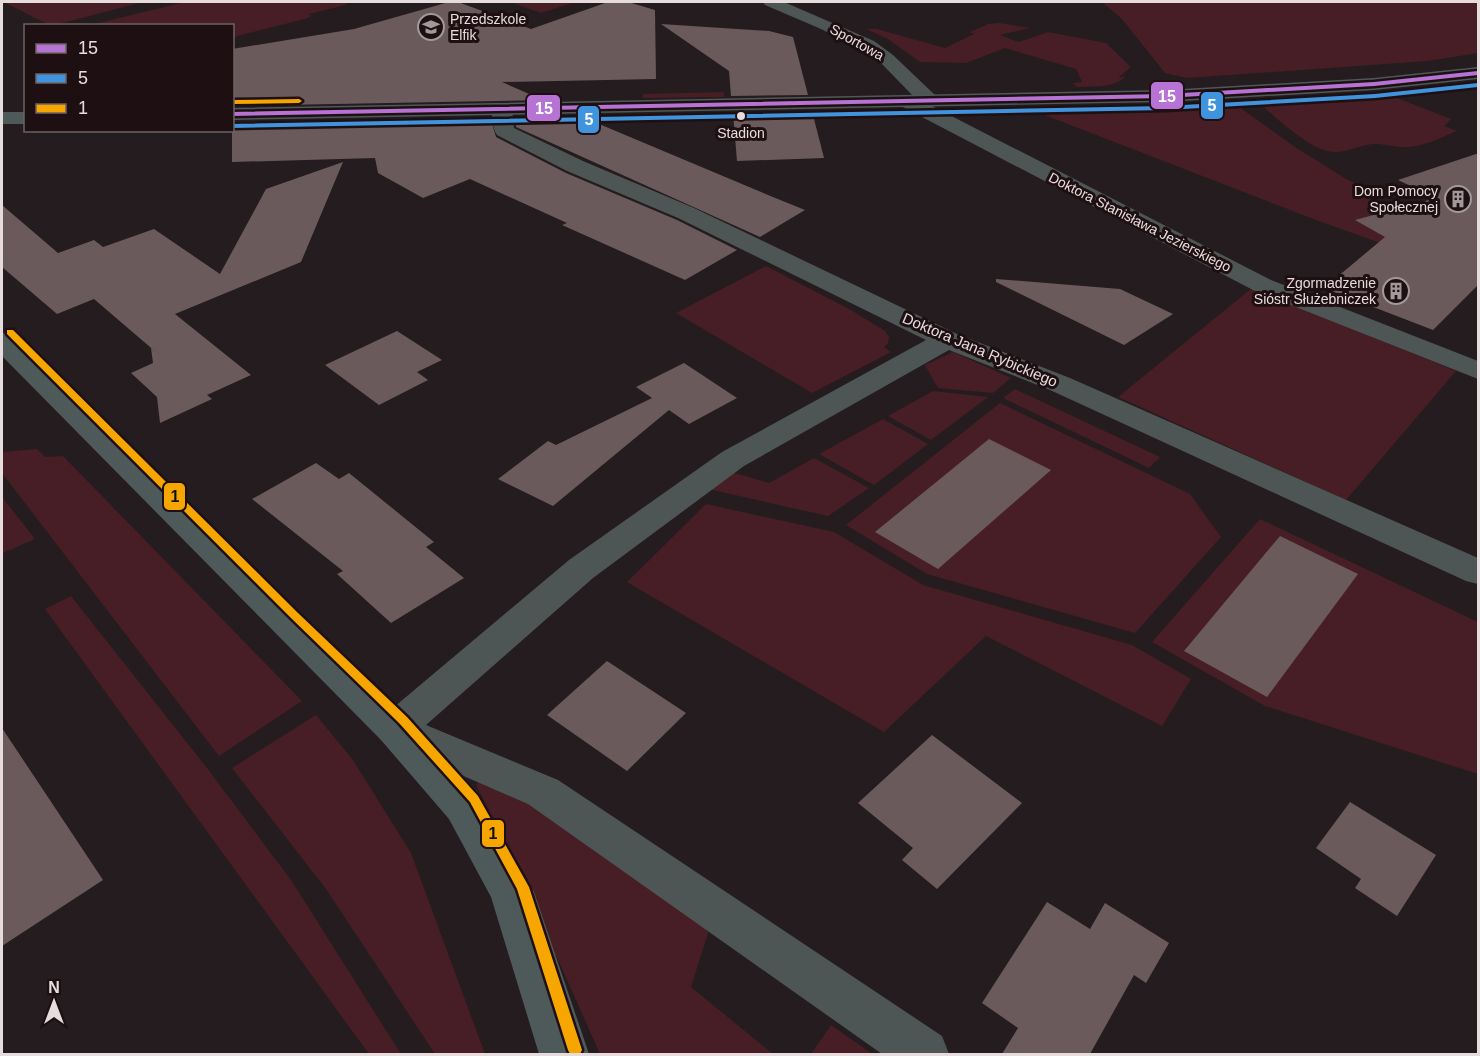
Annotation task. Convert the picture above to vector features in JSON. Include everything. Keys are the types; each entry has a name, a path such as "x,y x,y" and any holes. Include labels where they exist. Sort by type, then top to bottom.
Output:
{"main road":[{"path":"234,114 919,102 1236,92 1374,84 1479,73"},
{"path":"2,118 24,118"},
{"path":"2,341 395,729 464,806 512,892 564,1054"}],"street":[{"name":"Sportowa","path":"771,2 844,33 879,53 901,70 917,91 919,102"},
{"name":"Doktora Stanisława Jezierskiego","path":"919,102 1262,285 1479,371"},
{"name":"Doktora Jana Rybickiego","path":"502,109 504,131 575,166 686,213 947,340 1081,393 1479,572"},
{"path":"924,1054 543,792 395,729 581,569 733,459 947,340"}],"shaded area":[{"path":"4,2 143,2 59,24 47,24"},
{"path":"185,2 350,2 309,14 312,16 305,19 234,37 234,24 94,24"},
{"path":"510,2 575,2 541,13"},
{"path":"1102,2 1478,2 1478,53 1428,61 1187,78 1165,73 1122,19"},
{"path":"999,23 1030,28 1000,35 1019,42 1048,32 1106,43 1131,67 1118,78 1126,76 1115,83 1077,87 1073,83 1082,82 1076,69 1005,48 966,63 920,62 888,39 866,29 877,29 945,48 974,34 970,32 988,24"},
{"path":"724,92 724,97 643,98 643,94"},
{"path":"1392,96 1451,119 1444,126 1457,131 1414,146 1371,144 1345,151 1326,151 1306,141 1261,105"},
{"path":"1239,107 1298,149 1348,180 1372,191 1369,201 1478,256 1478,278 1316,220 1042,114"},
{"path":"766,266 851,310 885,331 889,337 884,347 891,352 812,393 676,313"},
{"path":"1252,288 1456,371 1346,500 1118,397"},
{"path":"953,352 1011,378 993,393 938,388 925,365"},
{"path":"1015,389 1160,457 1149,468 1003,398"},
{"path":"933,391 988,397 931,440 888,416"},
{"path":"1000,403 1190,494 1221,537 1135,633 927,574 846,525"},
{"path":"883,419 928,444 874,485 819,454"},
{"path":"37,449 45,457 63,456 302,701 219,756 2,473 2,452"},
{"path":"814,458 869,488 828,516 708,489 731,472 769,483"},
{"path":"2,497 35,539 3,553 2,549"},
{"path":"706,504 834,532 923,585 1132,645 1191,679 1162,726 986,636 884,732 627,582"},
{"path":"1260,519 1478,622 1478,774 1265,706 1152,642"},
{"path":"71,596 207,768 291,880 401,1054 369,1054 45,609"},
{"path":"316,715 353,760 411,853 485,1054 435,1054 326,889 232,768"},
{"path":"479,781 535,804 704,922 708,933 691,987 773,1054 600,1054 506,843 476,785"},
{"path":"831,1025 872,1054 811,1054"}],"building":[{"path":"449,2 458,2 531,29 608,2 628,2 655,10 656,79 502,82 543,100 234,106 234,49 354,29"},
{"path":"661,24 769,31 793,37 808,95 731,96 729,71"},
{"path":"812,111 824,158 737,161 733,113"},
{"path":"580,116 805,210 760,237 516,127 515,117"},
{"path":"490,117 496,137 566,173 677,220 737,250 685,280 562,225 567,223 470,179 423,198 378,173 375,158 232,162 234,122"},
{"path":"1479,153 1479,284 1433,330 1324,288 1385,237 1355,220 1436,198 1398,180"},
{"path":"343,162 301,262 175,314 251,375 207,395 212,399 160,423 157,397 131,373 153,363 151,348 164,359 94,299 57,314 2,267 2,205 58,253 94,240 103,247 154,229 220,274 266,189"},
{"path":"996,279 1120,289 1173,314 1124,345 996,282"},
{"path":"397,331 442,360 417,372 428,380 379,405 325,365"},
{"path":"684,363 737,398 689,424 669,410 553,506 498,479 548,441 556,445 652,398 636,387"},
{"path":"989,439 1051,470 938,569 875,532"},
{"path":"316,463 339,479 349,473 434,542 426,547 464,578 391,623 337,574 343,571 252,499"},
{"path":"1280,536 1358,574 1267,697 1184,651"},
{"path":"607,661 686,713 627,771 547,715"},
{"path":"2,728 103,880 2,946"},
{"path":"932,735 1022,803 937,889 902,860 913,848 858,803"},
{"path":"1350,802 1436,855 1397,916 1355,888 1361,879 1316,848"},
{"path":"1047,902 1090,929 1105,903 1169,943 1146,983 1134,975 1090,1054 1002,1054 1018,1028 982,1003"}],"transit line":[{"name":"15","path":"234,114 1165,96 1374,84 1478,73"},
{"name":"5","path":"234,126 1165,108 1375,96 1478,85"},
{"name":"1","path":"234,102 299,101"},
{"name":"1","path":"10,332 295,616 403,720 474,799 523,887 575,1050"}],"place":[{"name":"Przedszkole Elfik","path":"431,27"},
{"name":"Stadion","path":"741,116"},
{"name":"Dom Pomocy Społecznej","path":"1458,199"},
{"name":"Zgormadzenie Sióstr Służebniczek","path":"1396,291"}]}
